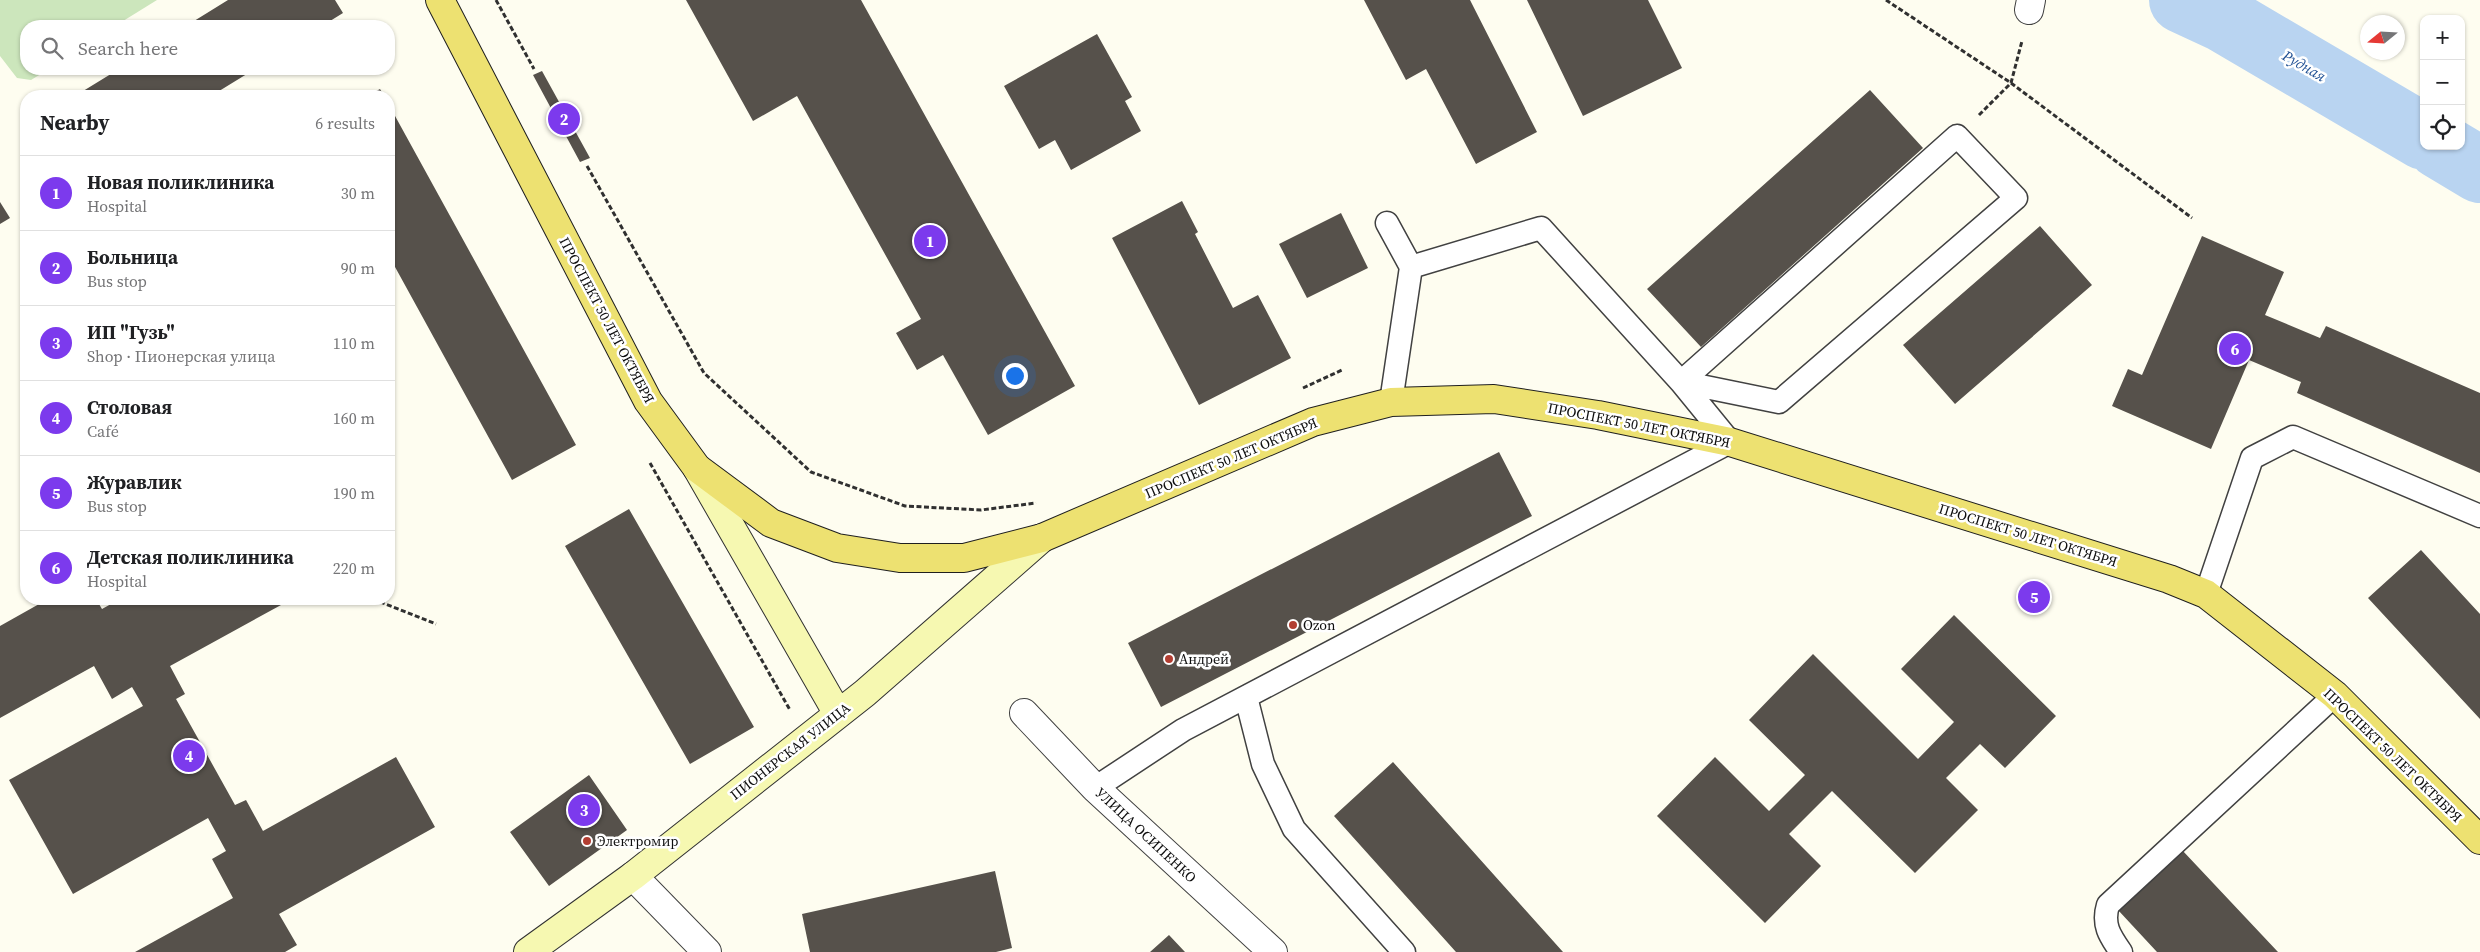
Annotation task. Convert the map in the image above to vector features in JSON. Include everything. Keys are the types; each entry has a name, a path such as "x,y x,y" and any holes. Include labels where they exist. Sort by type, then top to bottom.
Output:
{"main road":[{"name":"ПРОСПЕКТ 50 ЛЕТ ОКТЯБРЯ","path":"440,0 648,401 697,468 771,523 836,548 900,558 964,558 1042,538 1313,422 1391,402 1494,400 1598,415 1730,442 2169,579 2206,594 2335,695 2480,840"},
{"path":"697,468 838,714"},
{"name":"ПИОНЕРСКАЯ УЛИЦА","path":"528,952 633,876 866,693 1042,538"}],"street":[{"name":"УЛИЦА ОСИПЕНКО","path":"1024,713 1095,788 1273,952"},
{"path":"633,876 707,952"}],"lane":[{"path":"1957,136 2016,198 1779,402 1681,382 1957,136"},
{"path":"1387,223 1411,267 1391,402"},
{"path":"1095,788 1183,730 1730,442 1681,382 1541,228 1411,267"},
{"path":"2206,594 2252,458 2293,437 2480,516"},
{"path":"2121,952 2107,932 2104,916 2108,904 2335,695"},
{"path":"1246,697 1263,764 1294,829 1404,952"}],"path":[{"path":"496,0 534,68"},
{"path":"1886,0 2011,83 2192,218"},
{"path":"1957,136 2011,83 2030,5"},
{"path":"587,166 704,373 811,472 905,506 981,510 1042,502"},
{"path":"1298,391 1342,370"},
{"path":"388,605 436,624"}],"green space":[{"path":"0,0 157,0 125,20 20,20 20,75 39,75 31,80 17,78 0,56"}],"building":[{"path":"228,0 335,0 343,13 332,20 196,20"},
{"path":"686,0 861,0 1075,386 988,435 943,355 917,370 896,333 921,319 797,96 753,121"},
{"path":"1364,0 1470,0 1537,132 1476,164 1426,69 1406,80"},
{"path":"1527,0 1648,0 1682,68 1583,116"},
{"path":"1097,34 1132,97 1125,101 1141,131 1071,170 1055,140 1039,149 1004,86"},
{"path":"542,71 590,158 580,162 533,75"},
{"path":"109,75 245,75 221,90 85,90"},
{"path":"1870,90 1923,148 1701,347 1647,289"},
{"path":"395,116 576,445 512,480 395,267"},
{"path":"1182,201 1198,232 1195,234 1233,308 1258,295 1291,358 1199,405 1112,238"},
{"path":"0,202 10,218 0,224"},
{"path":"1341,213 1368,268 1307,298 1279,244"},
{"path":"2040,226 2092,285 1955,404 1903,345"},
{"path":"2202,236 2284,272 2265,315 2320,338 2326,326 2480,393 2480,473 2297,393 2301,382 2249,360 2211,449 2112,406 2128,369 2142,375"},
{"path":"1499,452 1532,516 1161,707 1128,643"},
{"path":"629,509 754,727 690,764 565,546"},
{"path":"2421,550 2480,614 2480,719 2368,598"},
{"path":"37,605 100,605 102,609 109,605 281,605 170,666 185,694 176,699 235,805 246,800 263,831 396,757 435,827 279,914 297,945 285,952 135,952 233,898 212,859 226,851 208,818 73,894 9,780 143,706 132,687 112,699 94,666 0,718 0,626"},
{"path":"1954,615 2056,716 2005,768 1980,744 1946,778 1978,810 1915,873 1832,791 1789,834 1821,866 1765,923 1657,816 1715,757 1769,811 1805,775 1749,720 1813,654 1918,759 1954,722 1901,669"},
{"path":"1393,762 1563,952 1456,952 1334,816"},
{"path":"589,775 627,830 549,886 510,832"},
{"path":"2182,850 2278,952 2157,952 2118,910"},
{"path":"995,871 1012,948 996,952 810,952 802,914"},
{"path":"1169,935 1185,952 1150,952"}],"waterway":[{"name":"Рудная","path":"2182,0 2223,19 2420,135"},
{"name":"Рудная","path":"2447,150 2480,170"}],"place":[{"name":"Больница","path":"564,119"},
{"name":"Новая поликлиника","path":"930,241"},
{"name":"Детская поликлиника","path":"2235,349"},
{"name":"Журавлик","path":"2034,597"},
{"name":"Ozon","path":"1293,625"},
{"name":"Андрей","path":"1169,659"},
{"name":"Столовая","path":"189,756"},
{"name":"ИП \"Гузь\"","path":"584,810"},
{"name":"Электромир","path":"587,841"}]}
